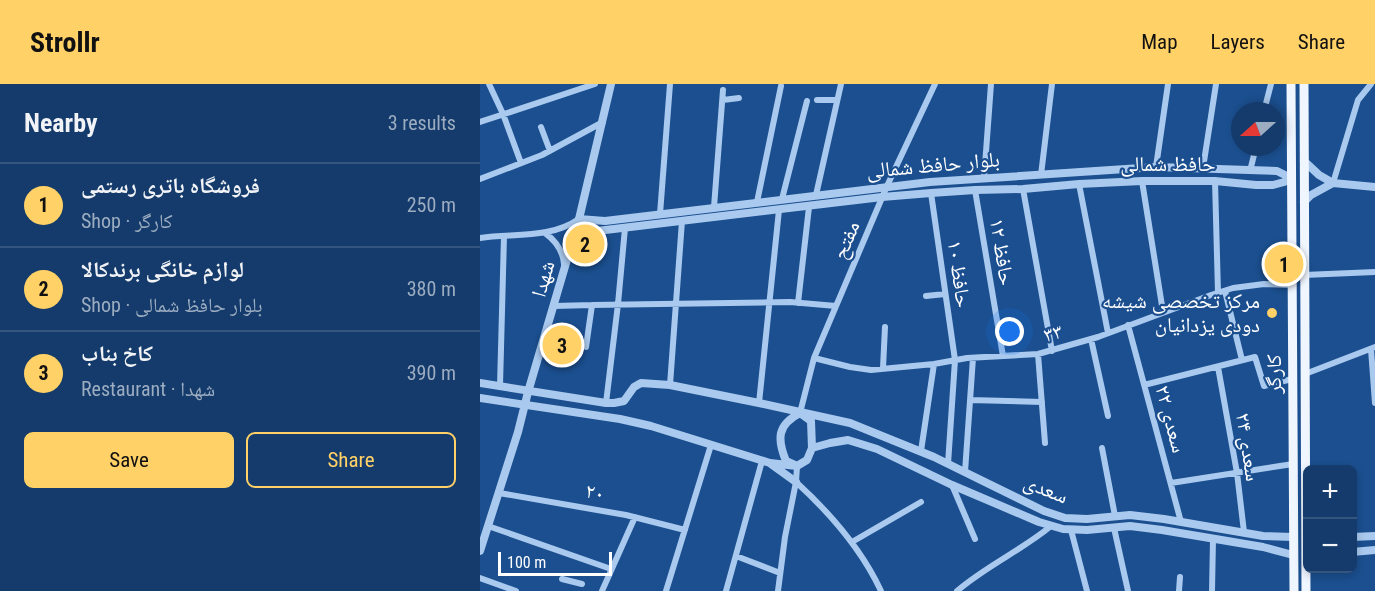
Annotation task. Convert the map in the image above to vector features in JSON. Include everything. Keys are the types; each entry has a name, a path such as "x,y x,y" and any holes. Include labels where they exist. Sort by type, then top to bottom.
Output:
{"main road":[{"name":"کارگر","path":"1291,84 1294,591"},
{"name":"کارگر","path":"1304,84 1307,519"},
{"path":"1293,537 1303,538"},
{"path":"1293,555 1303,555"},
{"name":"کارگر","path":"1306,573 1306,591"}],"street":[{"path":"489,84 521,163"},
{"path":"480,122 595,84"},
{"name":"شهدا","path":"480,551 517,436 572,246 611,84"},
{"path":"660,214 670,84"},
{"path":"816,195 841,84"},
{"name":"مفتح","path":"800,413 814,358 882,197 935,84"},
{"path":"984,179 991,84"},
{"path":"1041,175 1052,84"},
{"path":"1156,167 1168,84"},
{"path":"1203,168 1216,84"},
{"path":"1266,102 1271,84"},
{"path":"1304,202 1333,183 1358,100 1371,84"},
{"path":"757,202 781,86"},
{"path":"714,207 723,90"},
{"path":"723,100 739,98"},
{"path":"817,100 837,100"},
{"path":"782,199 807,101"},
{"path":"480,179 542,155 603,122"},
{"path":"541,127 550,151"},
{"path":"1250,171 1254,156"},
{"path":"1304,161 1319,175 1333,183 1375,187"},
{"name":"بلوار حافظ شمالی","path":"579,219 605,221 887,186 1156,167 1277,171 1291,178"},
{"name":"حافظ شمالی","path":"1079,184 1215,181 1273,185 1291,178"},
{"path":"1142,181 1163,312"},
{"path":"1215,181 1222,292 1242,360"},
{"path":"1079,184 1108,333"},
{"name":"بلوار حافظ شمالی","path":"572,246 583,236 597,231 882,197 1079,184"},
{"path":"1023,189 1052,351"},
{"name":"حافظ ۱۲","path":"975,190 1003,356"},
{"name":"حافظ ۱۰","path":"931,193 955,360 948,464"},
{"path":"798,303 809,207"},
{"path":"759,403 779,210"},
{"path":"480,238 545,233 564,228 579,219"},
{"path":"670,385 682,221"},
{"path":"480,383 606,403 625,228"},
{"path":"545,233 554,239 560,248 564,258 564,269"},
{"path":"500,386 504,236"},
{"path":"1305,275 1375,272"},
{"name":"۳۳","path":"814,358 871,370 973,358 1038,354 1091,339 1233,288 1264,284 1292,285"},
{"path":"926,296 945,294"},
{"path":"554,306 769,302 836,306"},
{"path":"586,347 592,305"},
{"name":"سعدی ۲۲","path":"1128,325 1181,522"},
{"path":"883,368 885,327"},
{"path":"1091,339 1108,416"},
{"path":"1305,374 1373,348 1375,403"},
{"path":"1038,354 1045,443"},
{"path":"1144,386 1255,357 1264,386 1292,379"},
{"path":"965,472 973,358"},
{"path":"921,451 934,364"},
{"name":"سعدی ۲۴","path":"1218,367 1237,473 1244,532"},
{"name":"سعدی","path":"606,403 624,401 634,387 641,383 670,385 850,423 921,451 1044,511 1065,518 1087,519 1130,515 1263,536 1293,537"},
{"path":"480,398 620,419 651,426 766,462 797,466 807,460 812,448 811,421 800,413 789,419 782,428 781,448 786,461 797,466"},
{"path":"970,400 1042,402"},
{"path":"848,440 850,423"},
{"name":"سعدی","path":"812,448 848,440 877,449 952,485 1063,529 1087,530 1130,526 1263,547 1293,555"},
{"path":"666,591 711,445"},
{"path":"1102,448 1115,516"},
{"path":"766,462 796,482 832,518 852,542 881,591"},
{"path":"726,591 766,462"},
{"path":"1171,483 1293,464"},
{"path":"778,591 797,466"},
{"path":"952,485 975,539"},
{"name":"۲۰","path":"499,493 590,508 685,530"},
{"path":"852,542 921,502"},
{"path":"602,591 635,517"},
{"path":"488,526 611,569"},
{"path":"957,591 1034,540 1051,526"},
{"path":"1114,528 1128,591"},
{"path":"1071,530 1087,591"},
{"path":"1263,536 1268,542 1263,547"},
{"path":"1357,537 1375,536"},
{"path":"1212,591 1213,539"},
{"path":"1357,552 1375,550"},
{"path":"736,556 780,573"},
{"path":"1179,591 1180,577"},
{"path":"480,578 516,591"},
{"path":"562,579 582,584"}],"place":[{"name":"لوازم خانگی برندکالا","path":"585,244"},
{"name":"فروشگاه باتری رستمی","path":"1284,264"},
{"name":"مرکز تخصصی شیشه دودی یزدانیان","path":"1272,313"},
{"name":"کاخ بناب","path":"562,345"}]}
